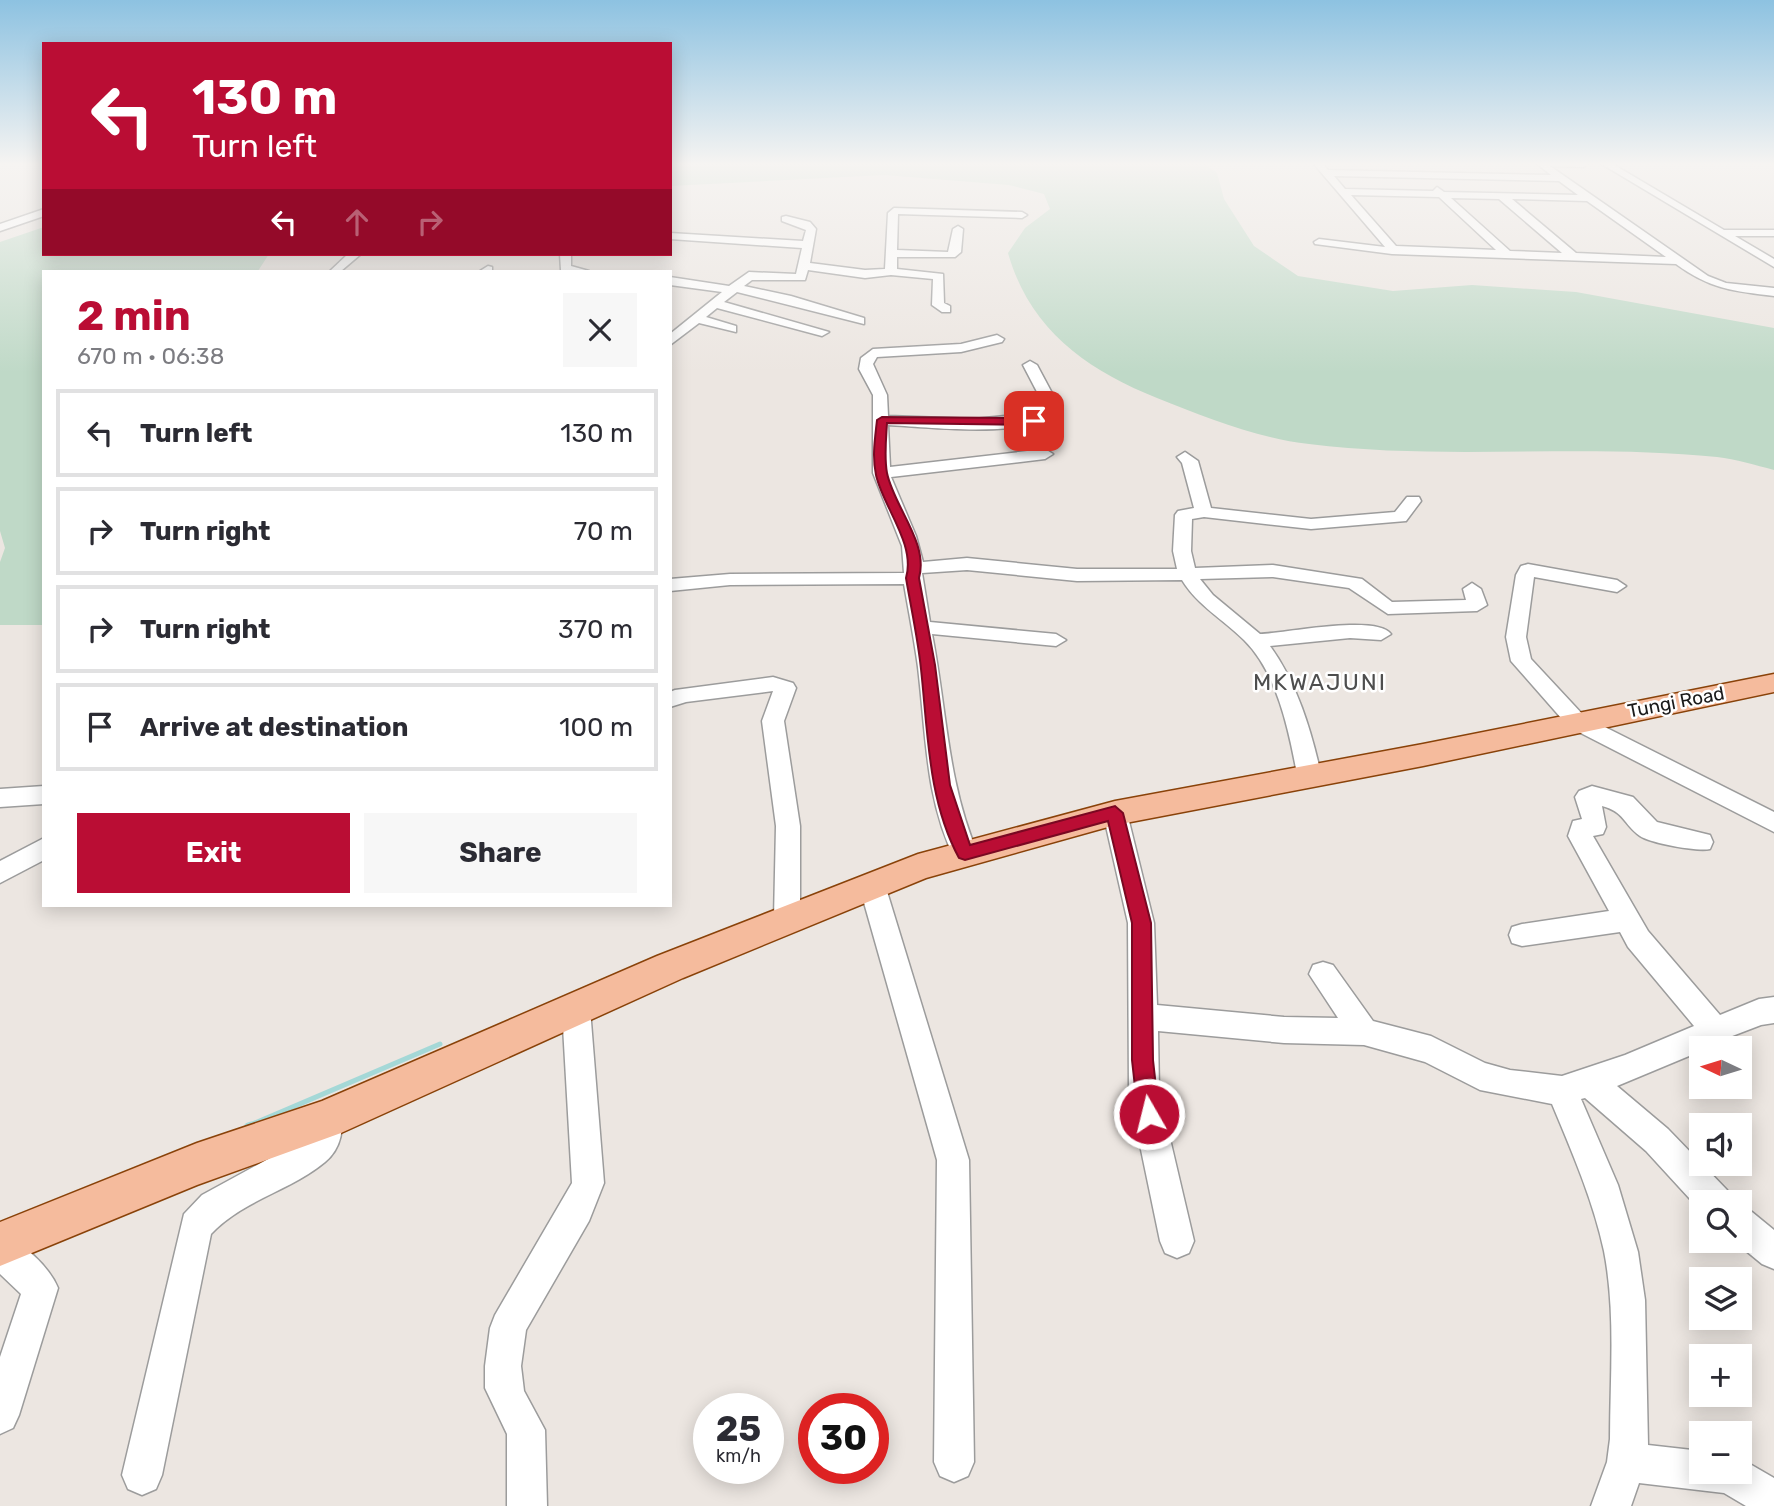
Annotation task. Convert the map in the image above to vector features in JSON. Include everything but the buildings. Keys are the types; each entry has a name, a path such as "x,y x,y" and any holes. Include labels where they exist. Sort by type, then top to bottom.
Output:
{"main road":[{"name":"Tungi Road","path":"0,1244 197,1164 327,1119 787,918 918,867 1115,813 1309,774 1423,755 1774,683"}],"street":[{"path":"672,339 752,275 801,278 806,266 809,233"},
{"path":"891,272 893,233"},
{"path":"893,253 956,253 958,233"},
{"path":"1377,233 1394,250"},
{"path":"1484,233 1507,254"},
{"path":"1545,233 1572,256"},
{"path":"1638,233 1676,261 1713,283 1774,292"},
{"path":"1722,233 1774,264"},
{"path":"672,236 807,246"},
{"path":"1320,242 1394,250 1676,261"},
{"path":"1384,260 1394,250"},
{"path":"335,270 352,256"},
{"path":"806,266 865,274 891,272 939,276 938,305 946,309"},
{"path":"672,281 787,299 859,321"},
{"path":"716,304 822,332"},
{"path":"672,320 731,329"},
{"path":"965,854 951,820 942,785 914,573 905,529 888,496 881,473 879,452 882,420 876,385 866,374 868,357 873,354 961,348 996,340"},
{"path":"882,420 1011,423 1042,419 1054,410 1030,365"},
{"path":"881,473 1045,454"},
{"path":"1185,457 1190,461 1204,512"},
{"path":"1309,774 1283,691 1256,640 1185,575 1180,556 1184,515 1204,512 1322,524 1359,518 1400,517 1413,501"},
{"path":"672,585 758,580 864,581 967,564 1077,575 1185,575 1273,571 1354,583 1380,605 1396,608 1477,605 1472,589"},
{"path":"1617,586 1532,569 1524,575 1516,637 1521,661 1577,722 1774,823"},
{"path":"919,626 1056,640"},
{"path":"1256,640 1288,639 1341,631 1381,634"},
{"path":"672,699 682,695 773,684 785,688 773,721 788,827 787,918"},
{"path":"0,799 42,795"},
{"path":"1701,842 1649,830 1625,803 1589,795 1595,823 1594,827 1582,828 1580,836 1638,939 1716,1031"},
{"path":"1115,813 1141,923 1144,1092 1177,1241"},
{"path":"0,873 42,849"},
{"path":"872,885 953,1160 954,1462"},
{"path":"1522,935 1628,920"},
{"path":"1323,974 1364,1032"},
{"path":"527,1506 526,1430 509,1402 503,1366 509,1328 521,1301 577,1209 588,1183 576,1009"},
{"path":"1142,1017 1284,1030 1364,1032 1431,1050 1480,1076 1510,1084 1576,1086 1629,1068 1759,1012 1774,1010"},
{"path":"1576,1086 1657,1140 1704,1190"},
{"path":"1576,1086 1621,1252 1627,1300 1627,1462 1611,1506"},
{"path":"142,1475 195,1226 214,1207 314,1151 324,1139 327,1119"},
{"path":"1752,1234 1774,1252"},
{"path":"0,1250 40,1288 0,1415"},
{"path":"1627,1462 1689,1470"},
{"path":"1746,1484 1774,1500"}],"green space":[{"path":"26,233 42,233 42,256 268,256 259,270 42,270 42,625 0,625 0,562 5,548 0,531 0,242"},
{"path":"1021,233 1246,233 1254,246 1298,276 1393,291 1472,285 1576,292 1774,328 1774,470 1724,458 1666,453 1360,449 1309,444 1251,432 1131,387 1084,360 1046,325 1031,304 1008,253"}],"waterway":[{"path":"251,1125 248,1126 440,1044"}],"district":[{"name":"MKWAJUNI","path":"1320,682"}],"route":[{"path":"1034,421 1011,423 882,420 879,452 881,473 888,496 905,529 915,568 912,578 928,665 934,739 942,785 951,820 965,854 1115,813 1115,825 1129,866 1141,923 1144,1092 1149,1114"}]}
